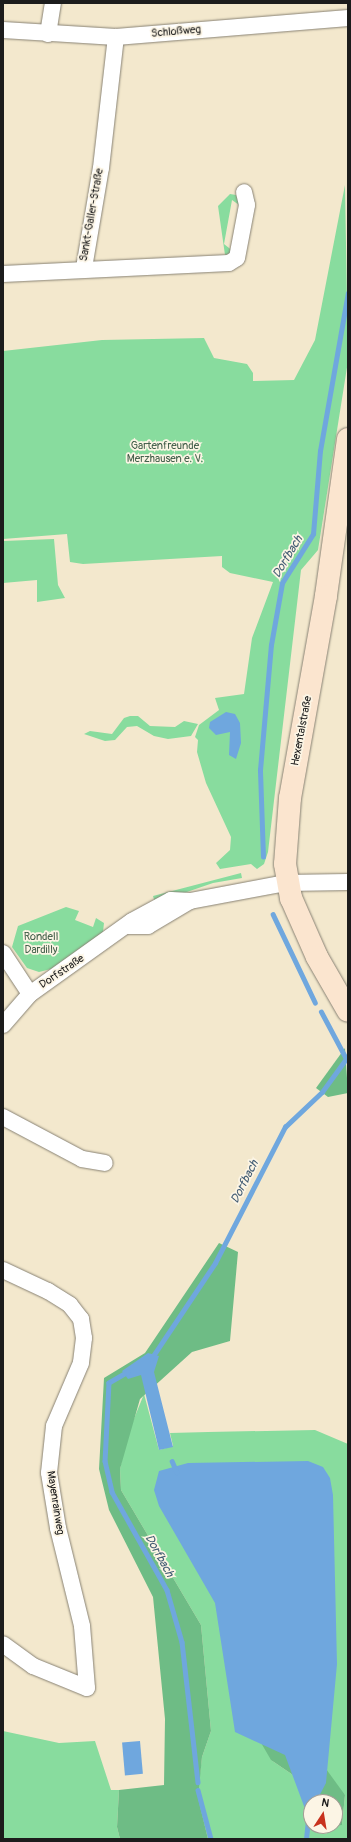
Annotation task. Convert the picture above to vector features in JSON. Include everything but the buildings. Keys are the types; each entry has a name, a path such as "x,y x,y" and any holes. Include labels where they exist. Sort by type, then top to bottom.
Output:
{"main road":[{"name":"Hexentalstraße","path":"348,439 325,603 290,798 286,883 317,957 348,1011"}],"street":[{"path":"48,34 53,3"},
{"name":"Schloßweg","path":"3,30 48,34 116,37 348,18"},
{"name":"Sankt-Galler-Straße","path":"116,37 101,168 84,268 229,263 237,258 246,212 244,192"},
{"path":"3,274 84,268"},
{"name":"Dorfstraße","path":"3,1025 30,994 128,926 171,900 190,901 286,883 348,882"},
{"path":"3,952 30,994"},
{"path":"3,1117 82,1159 105,1163"},
{"name":"Mayenrainweg","path":"3,1270 60,1297 81,1319 84,1338 81,1362 54,1426 49,1473 58,1528 82,1626 87,1688 33,1666 3,1644"}],"green space":[{"name":"Gartenfreunde Merzhausen e. V.","path":"345,185 348,361 318,550 301,570 268,852 264,864 257,869 251,864 220,869 216,863 230,850 231,837 206,783 197,752 198,740 195,737 199,725 219,710 215,698 244,694 252,638 273,582 230,573 222,567 222,556 83,564 70,562 67,534 3,539 3,351 102,340 204,338 214,358 247,364 253,373 253,381 294,380 315,340"},
{"path":"230,194 236,195 242,207 232,200 224,244 234,252 225,255 218,206"},
{"path":"54,539 58,585 65,598 37,602 37,580 3,583 3,541"},
{"path":"138,716 150,726 175,727 184,721 198,724 191,736 168,739 154,736 137,726 127,727 115,740 105,741 84,734 90,731 112,734 124,718"},
{"path":"241,873 242,878 213,883 155,903 153,896"},
{"name":"Rondell Dardilly","path":"66,907 79,911 75,920 93,927 96,918 104,923 103,932 51,969 39,972 27,968 12,947 18,926"},
{"path":"345,1048 348,1093 328,1097 316,1088"},
{"path":"219,1243 238,1252 230,1341 192,1352 140,1399 120,1469 121,1490 201,1625 211,1731 202,1757 198,1798 208,1839 120,1839 117,1827 119,1790 164,1785 165,1719 153,1597 109,1510 99,1469 104,1378 145,1353"},
{"path":"144,1394 159,1450 173,1446 170,1433 315,1430 348,1444 348,1839 208,1839 197,1798 202,1757 211,1731 201,1625 121,1490 120,1469 127,1436"},
{"path":"246,1717 321,1762 345,1795 343,1815 343,1794 315,1794 315,1790 271,1760"},
{"path":"3,1731 59,1743 95,1741 111,1790 119,1790 117,1827 120,1839 3,1839"}],"water":[{"path":"226,712 235,714 240,723 241,743 236,759 229,755 230,732 216,735 209,728 210,722"},
{"path":"148,1353 159,1356 154,1372 173,1447 159,1450 141,1375 128,1379 122,1371"},
{"path":"308,1461 323,1467 330,1478 333,1495 337,1664 326,1783 320,1794 303,1794 303,1804 285,1755 235,1732 215,1603 159,1506 154,1490 159,1471 188,1463"},
{"path":"140,1741 143,1774 125,1775 122,1743"}],"waterway":[{"name":"Dorfbach","path":"263,857 260,770 271,645 282,583 313,534 320,451 348,293"},
{"name":"Dorfbach","path":"273,914 315,1002"},
{"name":"Dorfbach","path":"151,1359 215,1263 285,1127 322,1092 346,1059 321,1012"},
{"name":"Dorfbach","path":"128,1372 109,1383 105,1461 112,1492 167,1590 182,1642 198,1782"},
{"name":"Dorfbach","path":"172,1461 177,1472"},
{"name":"Dorfbach","path":"198,1790 211,1839"},
{"name":"Dorfbach","path":"306,1839 307,1834"}]}
